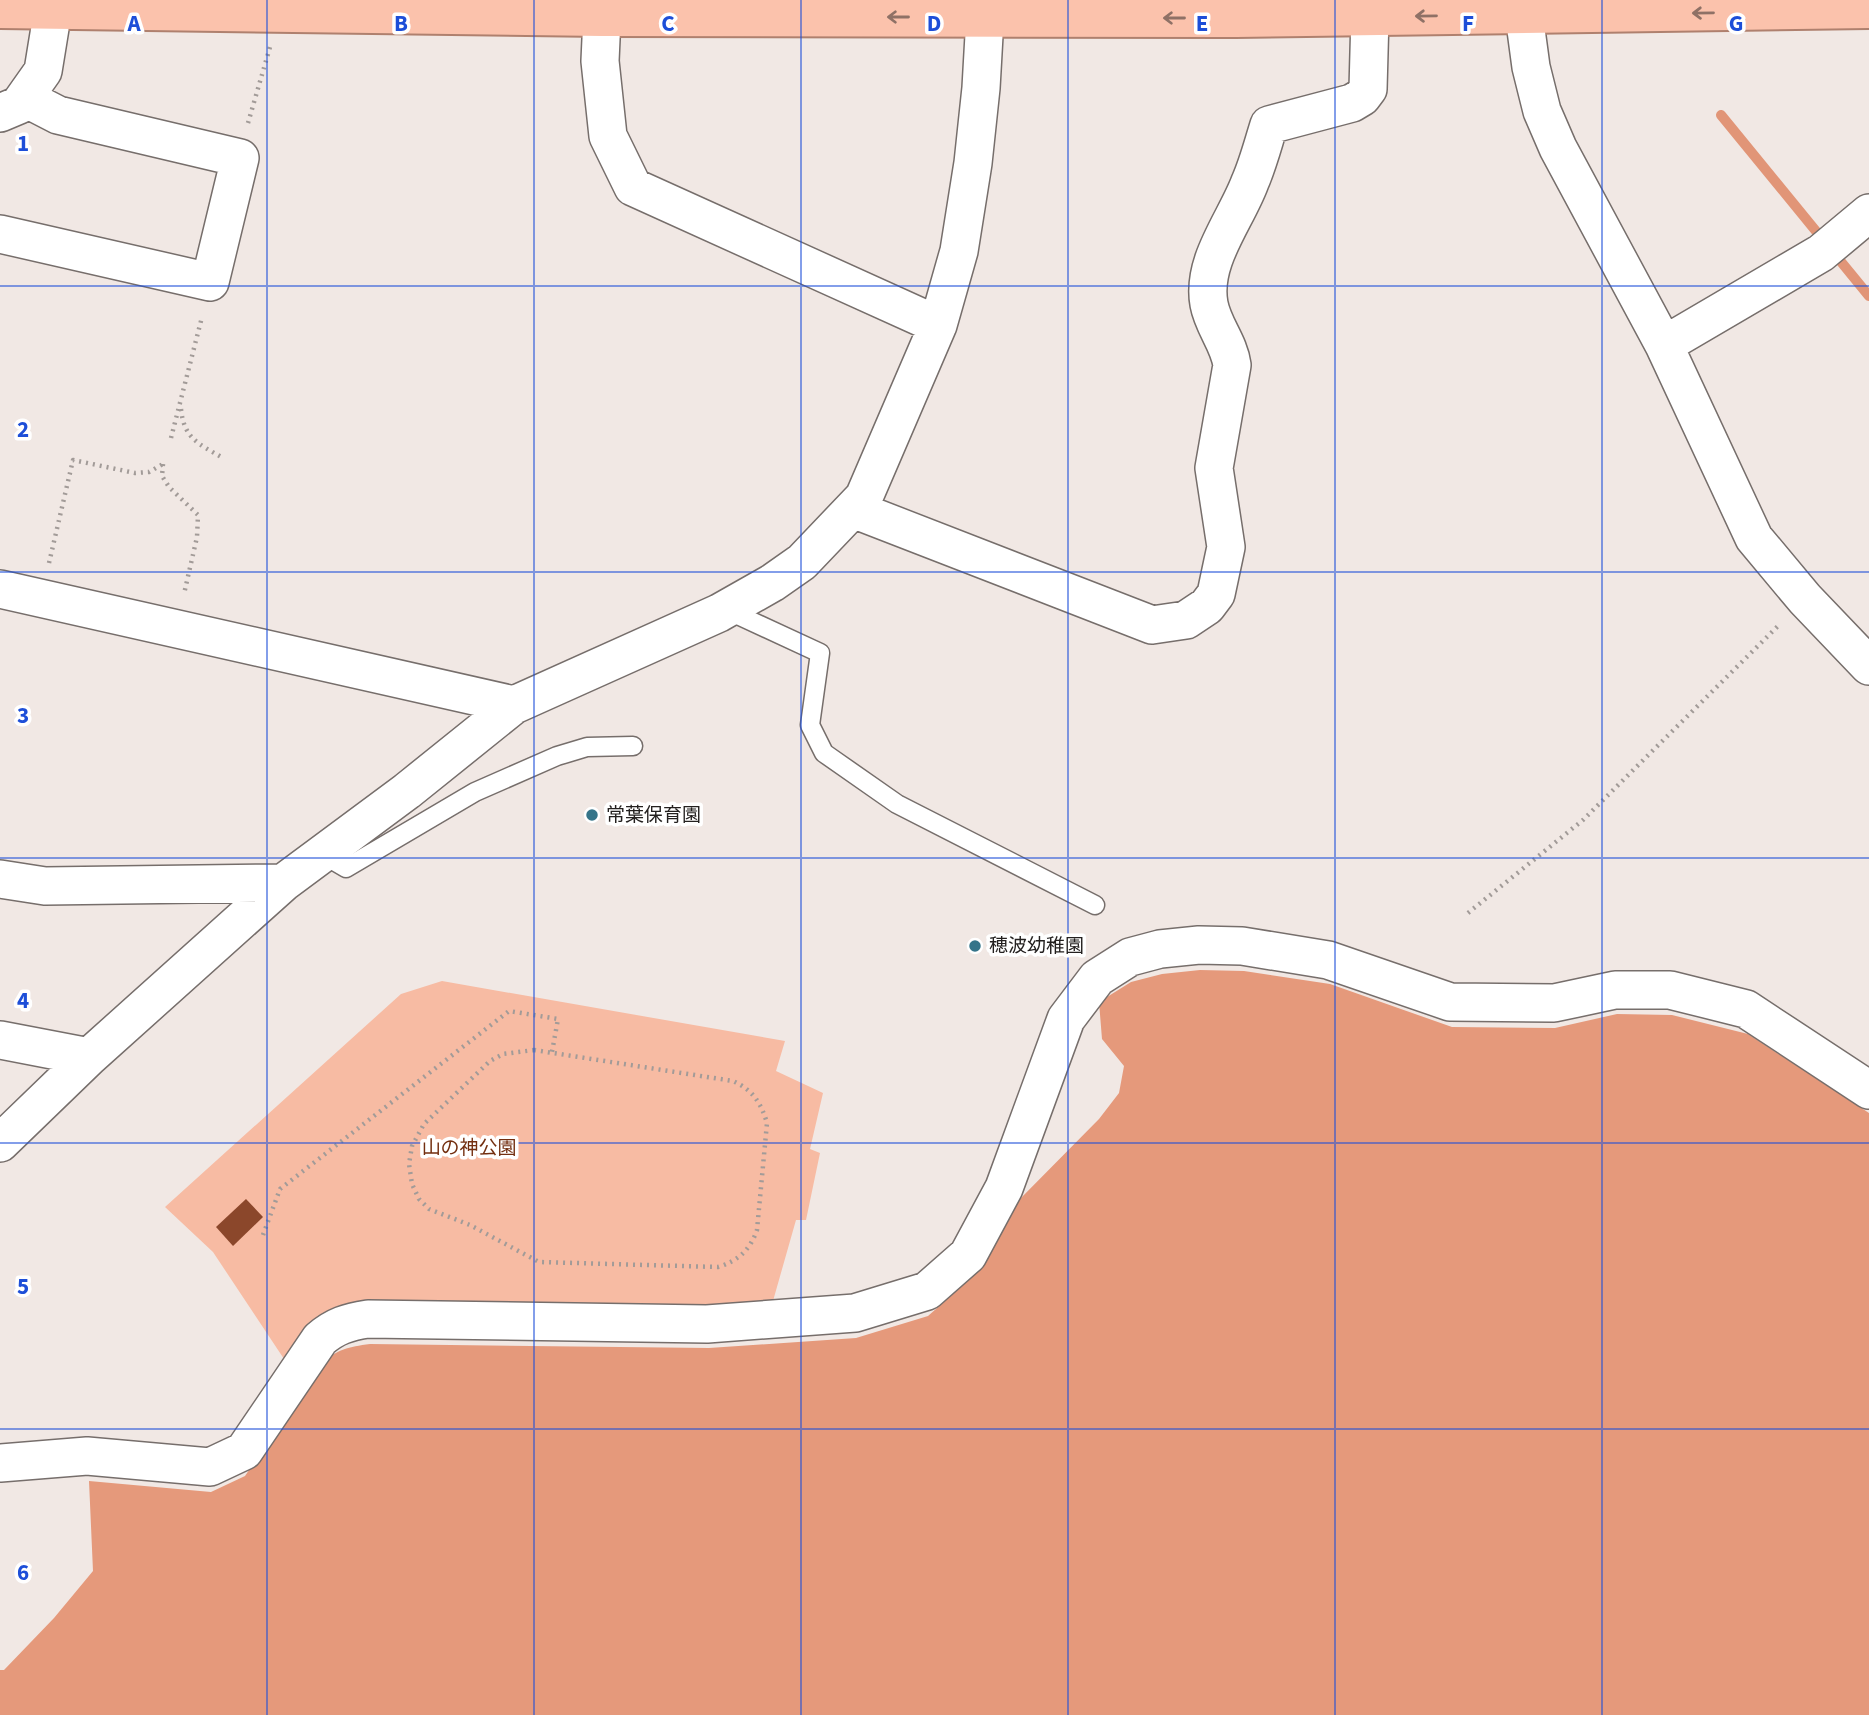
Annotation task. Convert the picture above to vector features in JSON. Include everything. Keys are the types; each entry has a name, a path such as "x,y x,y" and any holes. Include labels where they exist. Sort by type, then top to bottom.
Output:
{"highway":[{"path":"0,9 46,5 602,17 986,8 1370,16 1869,9"}],"street":[{"path":"12,105 43,71 50,28 46,5"},
{"path":"0,1143 89,1057 283,883 407,791 514,705 725,610 772,583 802,562 853,509 863,497 938,325 959,251 981,88 986,8"},
{"path":"1524,15 1531,66 1542,111 1558,148 1664,345 1754,538 1805,599 1869,666"},
{"path":"853,509 1152,625 1186,620 1207,606 1216,594 1226,547 1214,468 1232,365 1231,355 1215,324 1209,303 1209,281 1215,257 1250,183 1269,125 1352,103 1368,89 1370,16"},
{"path":"602,17 600,61 608,136 633,187 938,325"},
{"path":"0,234 210,282 240,158 12,105"},
{"path":"1664,345 1830,245 1869,213"},
{"path":"0,589 514,705"},
{"path":"0,879 46,886 283,883"},
{"path":"0,1463 87,1456 210,1467 244,1451 320,1339 333,1328 348,1322 368,1319 707,1324 855,1313 927,1292 968,1255 1004,1188 1066,1020 1097,978 1130,957 1160,949 1199,945 1242,946 1328,960 1450,1002 1554,1003 1615,990 1670,990 1746,1009 1869,1090"},
{"path":"0,1040 89,1057"}],"lane":[{"path":"725,610 820,653 810,725 824,753 897,804 1096,905"},
{"path":"322,854 346,868 475,792 557,756 587,747 634,746"}],"path":[{"path":"240,158 272,42"},
{"path":"171,438 210,282"},
{"path":"180,405 183,425 193,440 223,458"},
{"path":"40,598 73,460 135,473 149,472 163,464 162,476 169,487 198,515 199,523 177,629"},
{"path":"1468,913 1583,820 1707,700 1805,599"},
{"path":"264,1235 280,1189 509,1011 558,1019 552,1052"},
{"path":"534,1050 552,1052 733,1081 747,1088 756,1098 767,1123 757,1230 753,1242 744,1254 718,1267 538,1262 470,1225 429,1209 419,1199 412,1184 409,1164 412,1146 424,1124 490,1061 503,1054 534,1050"}],"green space":[{"name":"山の神公園","path":"442,981 785,1041 776,1071 823,1093 810,1149 820,1153 806,1220 796,1220 771,1308 355,1309 284,1359 213,1252 165,1207 401,994"}],"shaded area":[{"path":"1200,970 1244,971 1330,984 1452,1027 1555,1028 1617,1014 1672,1015 1748,1034 1869,1113 1869,1715 0,1715 0,1670 4,1670 54,1618 93,1571 89,1481 211,1492 245,1476 321,1364 338,1352 355,1346 709,1348 856,1338 928,1316 970,1279 1006,1213 1099,1119 1119,1093 1124,1066 1102,1039 1099,1002 1131,982 1162,974"}],"building":[{"path":"246,1199 263,1217 233,1246 216,1227"}],"waterway":[{"path":"1721,115 1869,296"}],"place":[{"name":"常葉保育園","path":"592,815"},
{"name":"穂波幼稚園","path":"975,946"}]}
